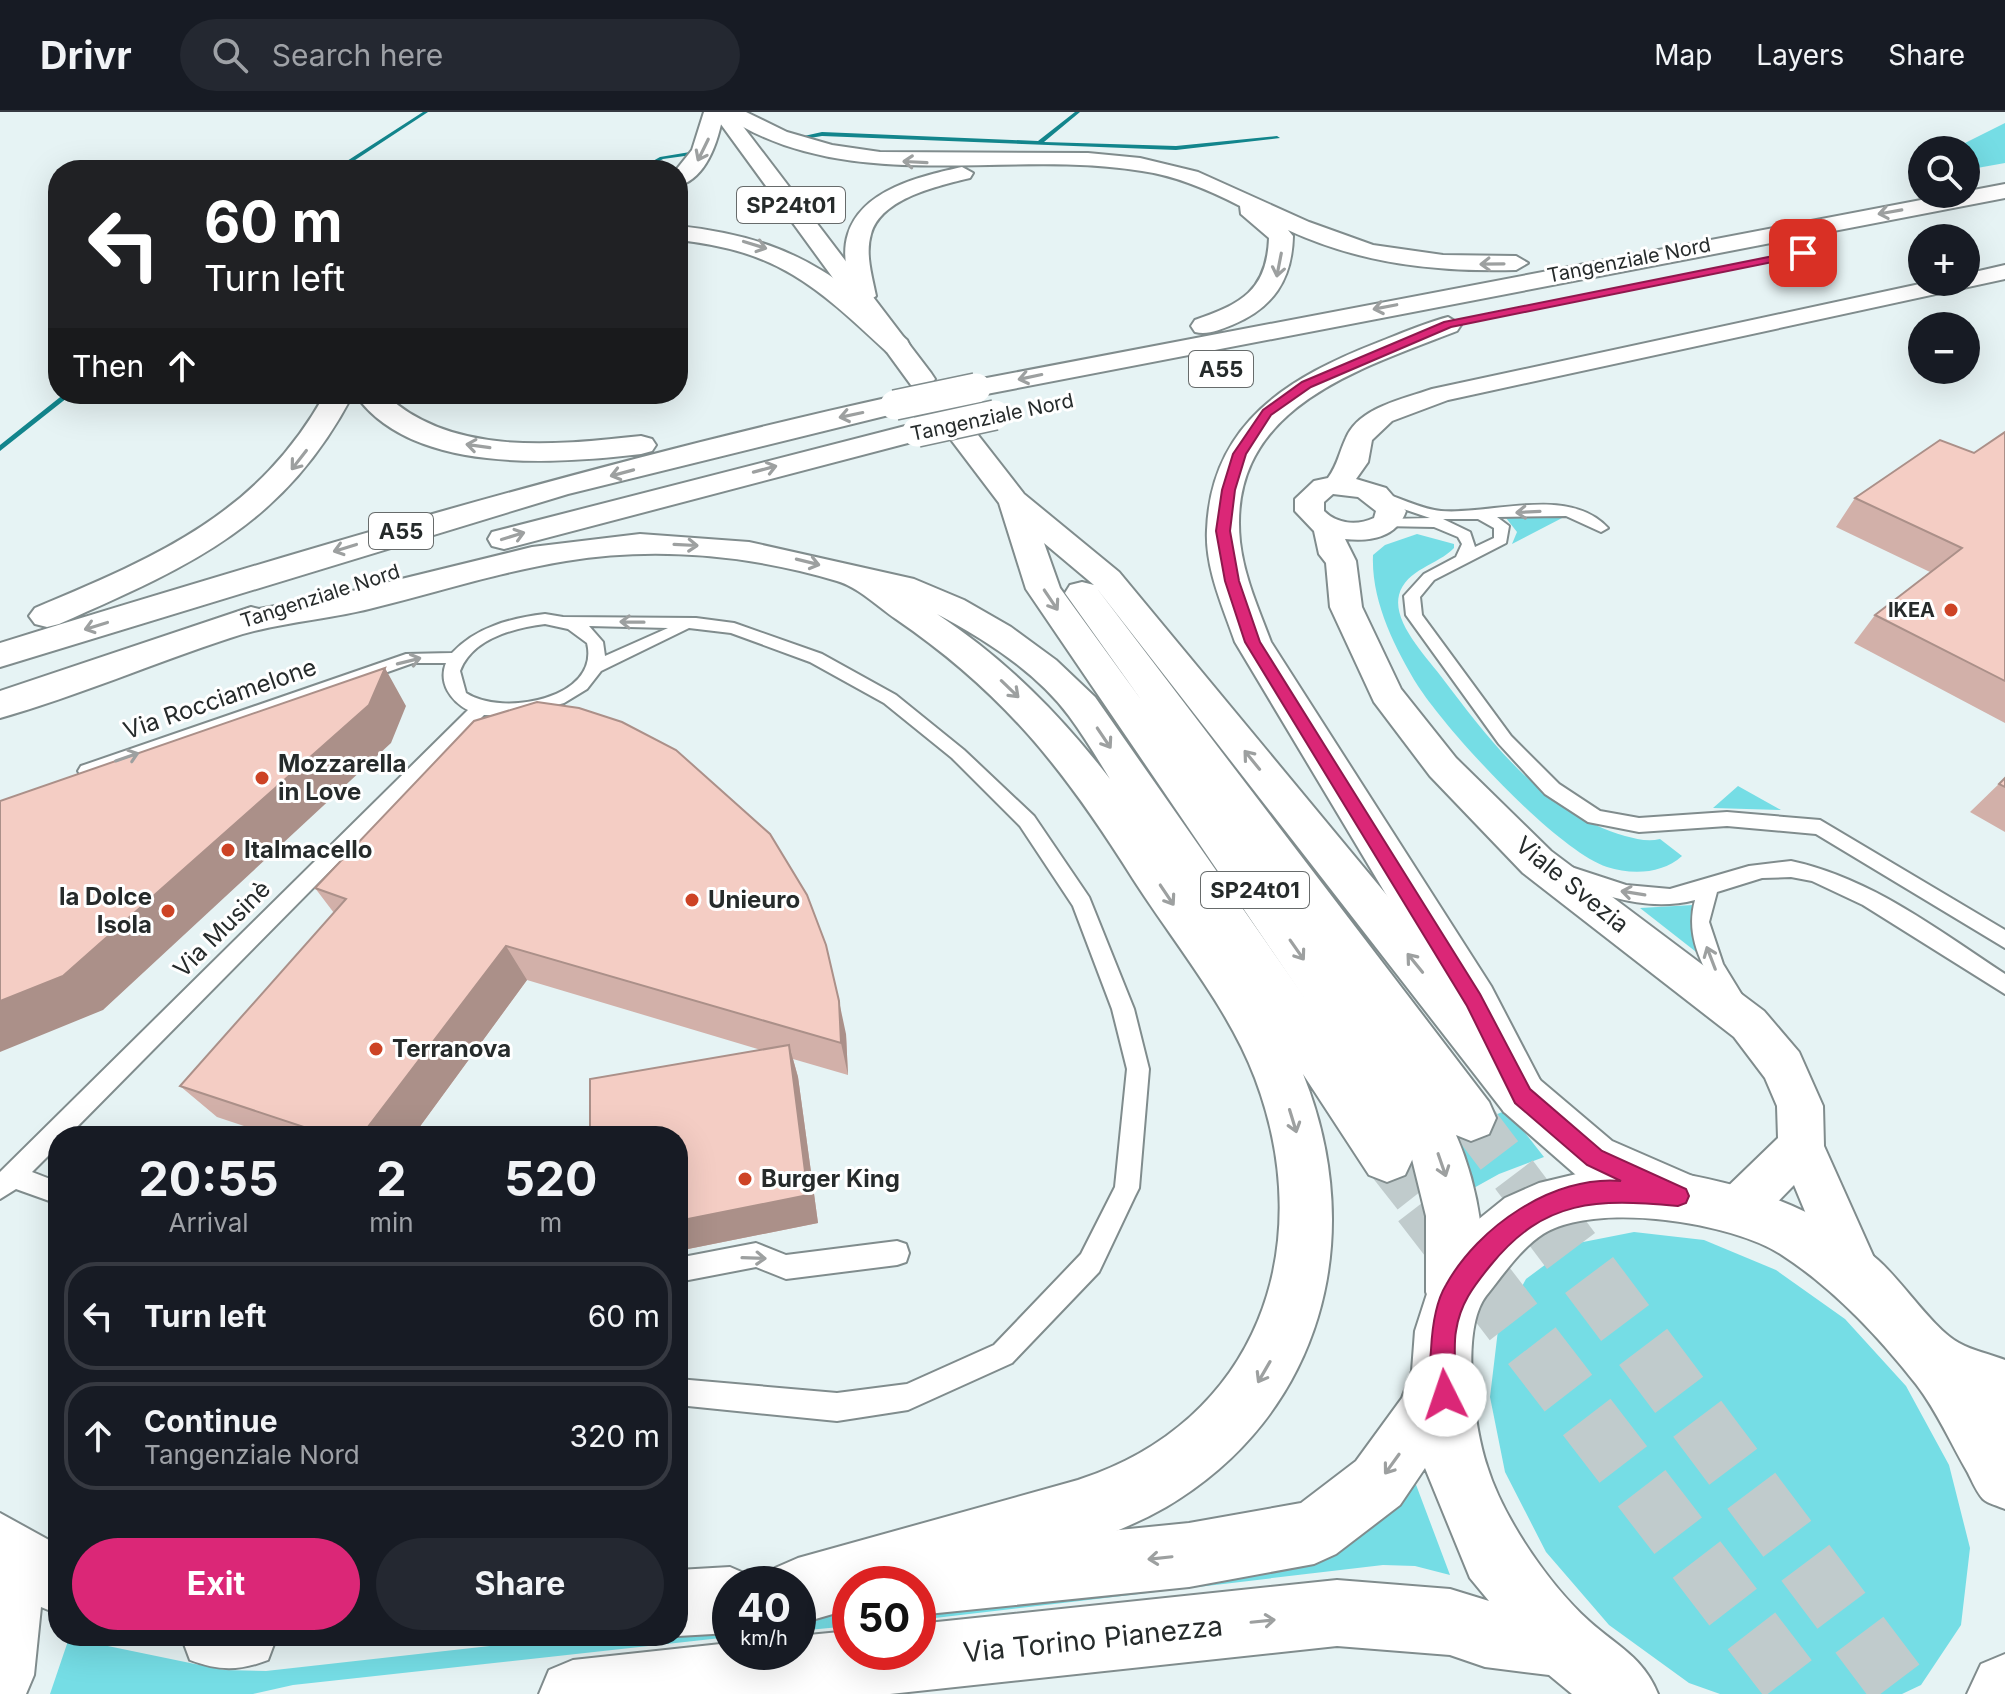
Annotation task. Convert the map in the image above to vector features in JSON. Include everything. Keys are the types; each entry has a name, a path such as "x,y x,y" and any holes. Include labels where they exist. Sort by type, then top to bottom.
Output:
{"main road":[{"path":"688,173 708,142 714,112"},
{"name":"SP24t01","path":"722,112 863,296 921,379"},
{"path":"731,112 771,134 805,146 888,160 934,163 1048,158 1142,164 1226,188 1274,216 1326,238 1417,259 1480,264 1541,262 1709,245"},
{"path":"863,296 857,250 869,217 884,203 911,189 981,169 1061,162 1141,168 1211,188 1268,222 1281,236 1282,261 1275,284 1256,302 1210,324 1084,366"},
{"name":"Tangenziale Nord","path":"0,655 385,536 806,424 1084,366 2005,191"},
{"path":"1850,244 2005,212"},
{"path":"688,234 742,241 775,251 813,271 897,346"},
{"path":"1324,347 1464,322 1306,385 1267,413 1239,454 1228,490 1223,531 1232,581 1253,642 1474,1000 1522,1096"},
{"path":"0,636 155,568 227,526 282,482 325,427 335,404"},
{"path":"376,404 409,427 459,443 513,451 590,452 806,424"},
{"name":"Tangenziale Nord","path":"0,705 225,626 555,524 917,432 1026,408"},
{"name":"SP24t01","path":"967,441 1014,501 1107,579 1522,1096 1594,1158 1678,1196"},
{"path":"1014,501 1471,1118"},
{"name":"SP24t01","path":"1014,501 1043,589 1435,1146 1453,1216 1454,1292"},
{"path":"225,626 356,601 494,565 597,547 677,544 758,551 899,585 969,617 1058,680 1082,706 1387,1158"},
{"path":"816,1587 1075,1512 1152,1480 1203,1441 1251,1395 1283,1340 1308,1233 1300,1145 1278,1075 1224,981 1124,830 1084,773 1042,721 1011,690 961,645 858,576"},
{"path":"1624,1694 1563,1643 1493,1555 1456,1468 1441,1371 1444,1331 1454,1292 1498,1238 1524,1216 1558,1201 1614,1190 1678,1196 1737,1210 1800,1235 1859,1280 1938,1365 2005,1478"},
{"path":"1938,1365 2005,1389"},
{"path":"936,1580 1189,1555 1314,1532 1378,1483 1426,1416 1441,1371"},
{"path":"0,1545 48,1576"},
{"path":"0,1552 9,1597 0,1675"},
{"path":"688,1602 712,1601"},
{"name":"Via Torino Pianezza","path":"573,1694 1337,1613 1450,1622 1485,1634 1563,1643"},
{"path":"2001,1694 2005,1688"}],"street":[{"path":"1980,278 2005,272"},
{"path":"1378,511 1345,474 1359,438 1383,415 1441,394 1908,294"},
{"name":"Viale Svezia","path":"1345,474 1309,499 1311,514 1327,526 1334,554 1341,561 1346,607 1386,694 1443,767 1537,862 1749,1024 1783,1066 1800,1106 1801,1146 1859,1280"},
{"path":"1327,526 1345,531 1378,511"},
{"path":"1341,561 1378,511"},
{"path":"1737,1210 1801,1146"}],"lane":[{"path":"1378,511 1482,515 1565,511 1586,516 1601,528"},
{"path":"1378,511 1437,523 1461,532 1469,544 1462,560"},
{"path":"1482,515 1500,524 1503,536 1494,545 1429,577 1412,596 1414,615 1505,740 1552,789 1595,817 1639,825 1727,819 1820,827 2005,940"},
{"path":"688,1393 837,1407 908,1397 1003,1354 1090,1263 1127,1188 1138,1069 1123,1009 1082,903 1027,821 993,787 890,699 816,658 734,628 696,623 520,621 497,628 476,640 458,658 452,670 453,686 463,699 481,708 513,711 548,704 569,694 595,667 661,634 696,623"},
{"path":"567,621 594,639 598,652 595,667"},
{"name":"Via Rocciamelone","path":"72,776 412,658 458,658"},
{"name":"Via Musinè","path":"62,1126 481,708"},
{"path":"1537,862 1607,888 1645,895 1683,895 1753,870 1792,869 1839,881 2005,985"},
{"path":"1709,885 1699,922 1713,966 1749,1024"},
{"name":"Via Musinè","path":"6,1182 48,1140"},
{"path":"6,1182 48,1191"},
{"path":"688,1268 756,1255 786,1267 897,1253"}],"shaded area":[{"path":"2005,123 2005,163 1980,167 1979,136"},
{"path":"1564,517 1512,544 1517,532 1506,518"},
{"path":"1417,534 1454,544 1454,548 1408,579 1399,595 1401,617 1421,651 1480,727 1544,793 1569,811 1625,836 1660,839 1682,856 1656,870 1636,872 1607,867 1585,856 1533,814 1453,731 1418,686 1401,656 1386,624 1376,590 1373,555 1385,545"},
{"path":"1738,786 1781,810 1713,808"},
{"path":"1693,905 1694,939 1700,955 1640,908"},
{"path":"1507,1110 1544,1157 1499,1174 1472,1189 1450,1134"},
{"path":"1634,1232 1704,1240 1776,1270 1845,1319 1906,1386 1949,1465 1970,1548 1961,1625 1921,1685 1902,1694 1720,1694 1689,1683 1609,1625 1546,1552 1505,1472 1490,1397 1498,1330 1526,1279 1573,1244"},
{"path":"1415,1482 1450,1575 1415,1566 1383,1565 936,1618 936,1598 1338,1548 1367,1531"},
{"path":"832,1609 832,1628 816,1629 816,1610"},
{"path":"712,1626 712,1639 688,1642 688,1633"},
{"path":"66,1646 108,1646 224,1670 266,1671 490,1646 648,1646 293,1685 253,1694 50,1694"}],"building":[{"name":"IKEA","path":"2005,432 2005,681 1875,615 1962,548 1855,498 1940,440 1974,453"},
{"path":"385,668 369,705 63,976 0,1001 0,801"},
{"path":"537,702 579,708 622,722 676,750 770,834 807,895 826,945 839,1001 841,1043 506,946 369,1126 301,1126 180,1086 346,899 315,888 474,721"},
{"name":"Burger King","path":"789,1045 808,1195 688,1219 688,1126 590,1126 590,1079"}],"waterway":[{"path":"352,160 426,112"},
{"path":"798,138 822,134 1039,143 1078,112"},
{"path":"1040,143 1176,148 1277,138"},
{"path":"658,160 690,154"},
{"path":"0,449 56,404"}],"tunnel":[{"path":"1471,1118 1537,1205"},
{"path":"1387,1158 1424,1205"},
{"path":"1422,1203 1800,1694"},
{"path":"1535,1203 1904,1694"}],"place":[{"name":"IKEA","path":"1951,610"},
{"name":"Mozzarella in Love","path":"262,778"},
{"name":"Italmacello","path":"228,850"},
{"name":"Unieuro","path":"692,900"},
{"name":"la Dolce Isola","path":"168,911"},
{"name":"Terranova","path":"376,1049"},
{"name":"Burger King","path":"745,1179"}],"route":[{"path":"1445,1395 1441,1371 1444,1331 1454,1292 1498,1238 1524,1216 1558,1201 1585,1194 1614,1190 1678,1196 1594,1158 1522,1096 1474,1000 1253,642 1232,581 1223,531 1228,490 1239,454 1267,413 1306,385 1448,325 1803,253"}]}
